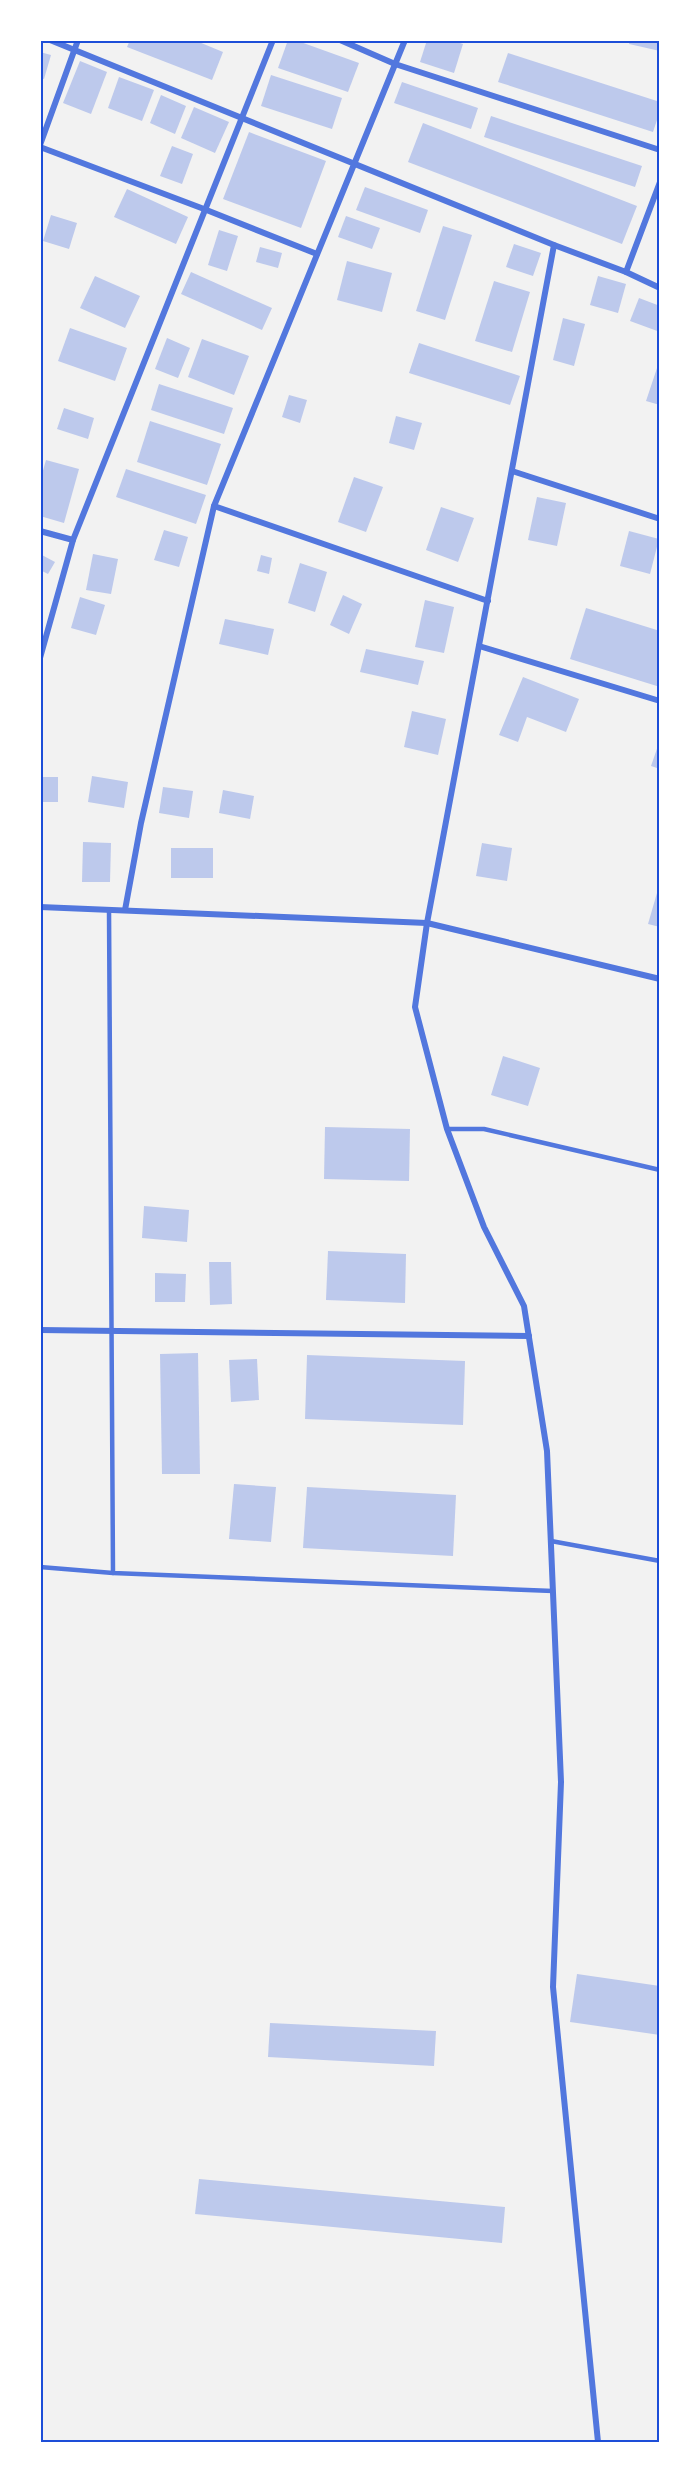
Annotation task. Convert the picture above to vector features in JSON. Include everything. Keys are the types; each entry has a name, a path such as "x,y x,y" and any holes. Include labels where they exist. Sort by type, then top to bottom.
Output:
{"street":[{"path":"50,40 554,245 626,272 660,288"},
{"path":"78,40 40,146 317,254"},
{"path":"40,658 74,540 240,118 273,40"},
{"path":"340,40 395,64 660,150"},
{"path":"125,910 141,823 214,506 405,40"},
{"path":"626,272 660,182"},
{"path":"554,245 427,923 415,1007 447,1129 484,1227 524,1306 547,1451 561,1782 553,1987 598,2442"},
{"path":"512,471 660,519"},
{"path":"214,506 488,601"},
{"path":"40,531 74,540"},
{"path":"479,646 660,701"},
{"path":"40,907 427,923 660,979"},
{"path":"40,1330 529,1336"}],"lane":[{"path":"109,910 113,1573"},
{"path":"447,1129 484,1129 660,1170"},
{"path":"550,1541 660,1561"},
{"path":"40,1567 113,1573 553,1591"}],"building":[{"path":"130,40 194,40 223,52 212,80 127,47"},
{"path":"288,40 295,40 359,63 348,92 278,68"},
{"path":"427,40 451,40 463,44 454,73 420,62"},
{"path":"630,40 660,40 660,51 629,44"},
{"path":"40,52 51,55 44,79 40,78"},
{"path":"508,53 660,102 660,111 653,132 498,82"},
{"path":"80,61 107,72 91,114 63,103"},
{"path":"271,75 342,98 332,129 261,106"},
{"path":"119,77 154,90 142,121 108,108"},
{"path":"402,82 478,108 471,129 394,103"},
{"path":"161,95 186,106 175,134 150,123"},
{"path":"194,107 229,122 215,153 181,138"},
{"path":"491,116 642,166 635,187 484,137"},
{"path":"423,123 637,206 622,244 408,162"},
{"path":"249,132 326,161 301,228 223,199"},
{"path":"172,146 193,154 182,184 160,176"},
{"path":"365,187 428,210 420,233 356,210"},
{"path":"127,189 188,217 176,244 114,217"},
{"path":"51,215 77,223 69,249 43,241"},
{"path":"346,216 380,228 372,249 338,237"},
{"path":"443,226 472,235 445,320 416,311"},
{"path":"219,230 238,236 227,271 208,265"},
{"path":"514,244 541,253 533,276 506,267"},
{"path":"260,247 282,253 278,268 256,262"},
{"path":"347,261 392,273 382,312 337,300"},
{"path":"191,272 272,308 262,330 181,294"},
{"path":"95,276 140,296 125,328 80,308"},
{"path":"598,276 626,284 618,313 590,305"},
{"path":"494,281 530,292 512,352 475,341"},
{"path":"639,298 660,306 660,332 630,321"},
{"path":"563,318 585,324 574,366 553,360"},
{"path":"70,328 127,348 115,381 58,361"},
{"path":"167,338 190,348 178,378 155,369"},
{"path":"202,339 249,356 234,395 188,377"},
{"path":"419,343 520,376 510,405 409,373"},
{"path":"660,362 660,405 646,401"},
{"path":"159,384 233,408 224,434 151,410"},
{"path":"289,395 307,400 300,423 282,417"},
{"path":"64,408 94,418 88,439 57,429"},
{"path":"396,416 422,423 414,450 389,443"},
{"path":"150,421 221,444 207,485 137,462"},
{"path":"46,460 79,469 64,523 40,516 40,481"},
{"path":"126,469 206,495 196,524 116,497"},
{"path":"354,477 383,487 366,532 338,522"},
{"path":"537,497 566,503 557,546 528,540"},
{"path":"441,507 474,518 458,562 426,550"},
{"path":"164,530 188,537 179,567 154,560"},
{"path":"629,531 659,539 650,574 620,566"},
{"path":"40,554 55,562 48,574 40,570"},
{"path":"93,554 118,559 111,594 86,590"},
{"path":"261,555 272,558 269,574 257,571"},
{"path":"300,563 327,572 315,612 288,603"},
{"path":"343,595 362,604 349,634 330,625"},
{"path":"80,597 105,605 96,635 71,628"},
{"path":"425,600 454,607 444,653 415,647"},
{"path":"586,608 660,631 660,687 570,659"},
{"path":"225,619 274,629 268,655 219,644"},
{"path":"366,649 424,661 418,685 360,672"},
{"path":"523,677 579,699 566,732 527,717 518,742 499,735"},
{"path":"412,711 446,719 438,755 404,747"},
{"path":"660,740 660,769 651,766"},
{"path":"92,776 128,782 124,808 88,802"},
{"path":"40,777 58,777 58,802 40,802"},
{"path":"163,787 193,791 189,818 159,813"},
{"path":"223,790 254,796 250,819 219,813"},
{"path":"83,842 111,843 110,882 82,882"},
{"path":"482,843 512,848 507,881 476,876"},
{"path":"171,848 213,848 213,878 171,878"},
{"path":"660,886 660,927 648,924"},
{"path":"503,1056 540,1068 528,1106 491,1095"},
{"path":"325,1127 410,1129 409,1181 324,1179"},
{"path":"144,1206 189,1210 187,1242 142,1238"},
{"path":"328,1251 406,1254 405,1303 326,1300"},
{"path":"209,1262 231,1262 232,1304 210,1305"},
{"path":"155,1273 186,1274 185,1302 155,1302"},
{"path":"198,1353 200,1474 162,1474 160,1354"},
{"path":"307,1355 465,1361 463,1425 305,1419"},
{"path":"257,1359 259,1400 231,1402 229,1360"},
{"path":"234,1484 276,1487 271,1542 229,1539"},
{"path":"307,1487 456,1495 453,1556 303,1548"},
{"path":"577,1974 660,1986 660,2035 570,2022"},
{"path":"270,2023 436,2031 434,2066 268,2057"},
{"path":"199,2179 505,2207 502,2243 195,2214"}]}
